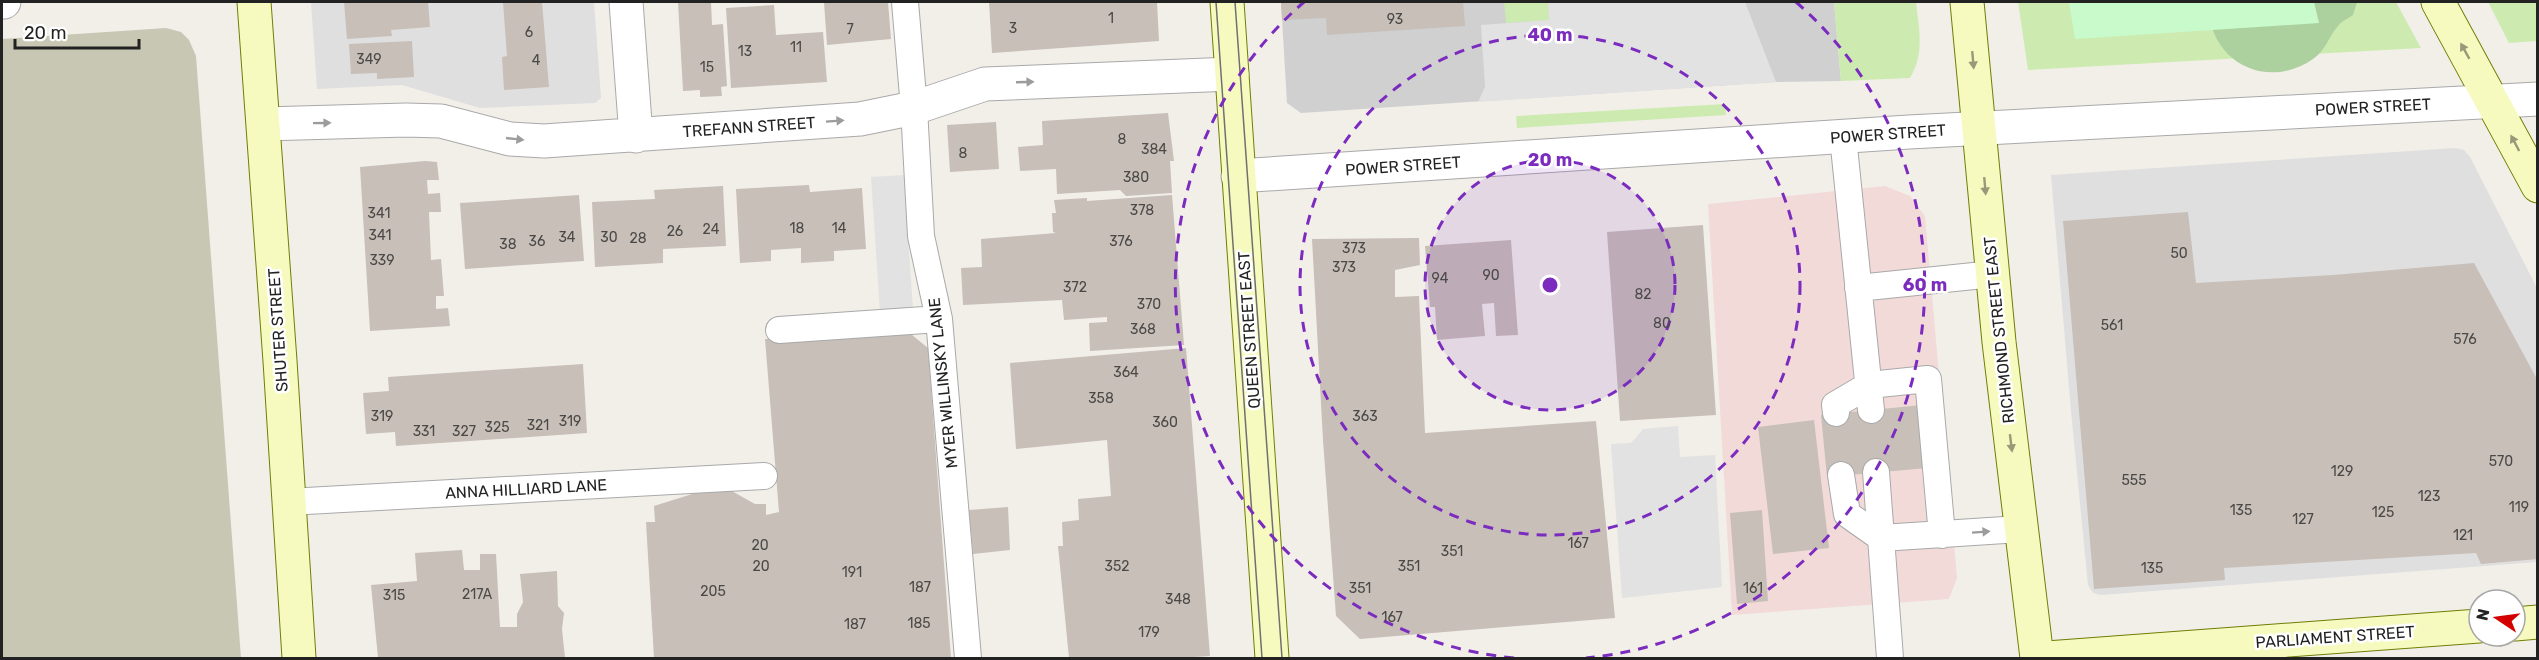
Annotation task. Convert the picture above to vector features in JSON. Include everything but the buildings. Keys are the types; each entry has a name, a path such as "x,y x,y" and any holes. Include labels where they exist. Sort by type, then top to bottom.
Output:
{"main road":[{"name":"SHUTER STREET","path":"254,2 264,124 298,658"},
{"name":"QUEEN STREET EAST","path":"1227,2 1272,658"},
{"name":"RICHMOND STREET EAST","path":"1967,2 2020,529 2037,658"},
{"path":"2438,2 2538,186"},
{"name":"PARLIAMENT STREET","path":"2047,658 2293,650 2467,628"}],"street":[{"path":"626,2 636,136"},
{"name":"TREFANN STREET","path":"264,124 441,121 510,139 544,141 860,119 914,108 985,84 1232,74"},
{"name":"POWER STREET","path":"1238,176 1979,128 2538,99"}],"lane":[{"name":"MYER WILLINSKY LANE","path":"905,2 921,236 939,319 969,658"},
{"path":"1843,137 1871,410"},
{"path":"1858,288 1993,274"},
{"path":"779,330 939,319"},
{"path":"1836,413 1835,405 1869,385 1928,379 1942,535"},
{"path":"1876,472 1890,658"},
{"path":"1841,475 1847,514 1881,537 2020,529"},
{"name":"ANNA HILLIARD LANE","path":"288,502 764,476"}],"shaded area":[{"path":"311,2 594,2 601,98 595,103 480,108 402,85 317,89"},
{"path":"1281,2 1834,2 1841,81 1776,82 1301,113 1287,103"},
{"path":"1548,2 1745,2 1776,82 1478,102 1485,87 1481,25 1549,20"},
{"path":"166,28 181,32 189,40 196,56 241,658 2,658 2,39"},
{"path":"2455,148 2464,150 2470,157 2537,288 2537,562 2101,595 2093,593 2088,585 2051,175"},
{"path":"904,175 914,325 881,327 871,177"},
{"path":"1885,186 1910,196 1925,216 1957,578 1949,599 1732,615 1708,204"},
{"path":"1678,426 1680,457 1715,455 1722,587 1622,598 1611,444 1631,443 1643,429"}],"green space":[{"path":"1504,2 1548,2 1549,20 1506,23"},
{"path":"1834,2 1916,2 1919,50 1915,69 1910,78 1841,81"},
{"path":"2018,2 2396,2 2421,48 2028,70"},
{"path":"2069,2 2314,2 2319,23 2075,39"},
{"path":"2209,2 2357,2 2353,15 2338,26 2318,55 2295,68 2276,72 2259,71 2242,65 2228,54 2217,40 2211,22"},
{"path":"2488,2 2537,2 2537,41 2509,43"},
{"path":"1725,104 1726,115 1517,128 1516,116"}],"tram line":[{"path":"1216,2 1262,658"},
{"path":"1235,2 1282,658"}]}
